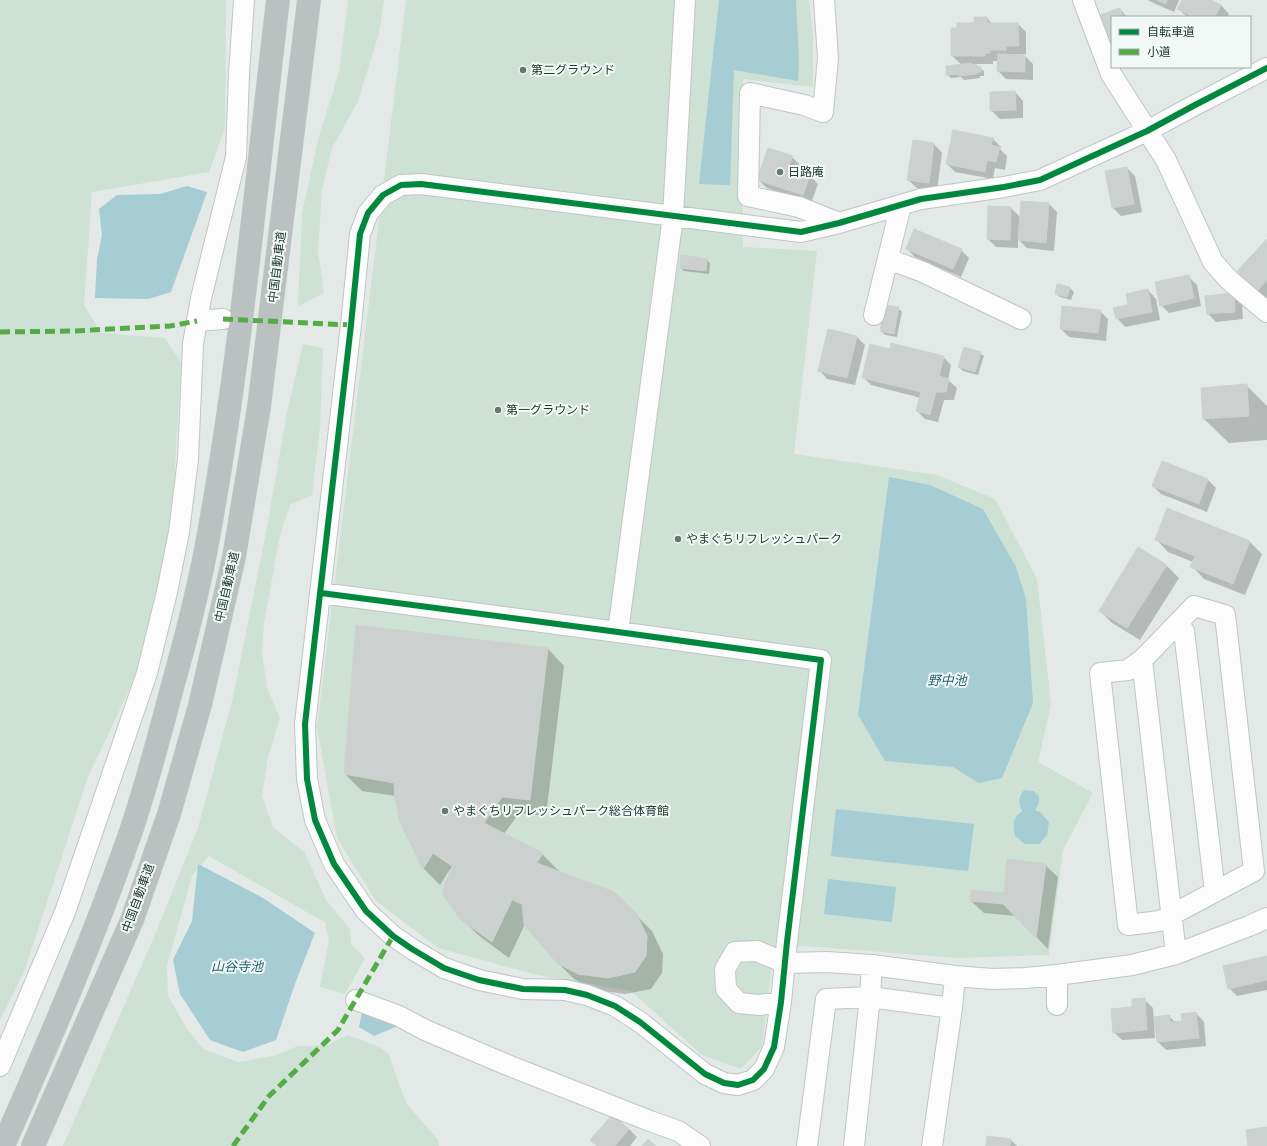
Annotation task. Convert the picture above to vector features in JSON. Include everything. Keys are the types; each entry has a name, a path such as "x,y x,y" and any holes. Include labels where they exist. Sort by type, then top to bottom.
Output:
{"highway":[{"path":"4,1146 101,912 129,835 159,738 184,646 206,551 230,403 252,237 278,0"},
{"name":"中国自動車道","path":"33,1146 132,920 169,814 200,705 234,557 259,407 309,0"}],"street":[{"path":"0,1066 65,912 147,673 167,592 179,532 188,459 193,344 201,298 236,157 239,74 244,0"},
{"path":"618,632 673,216 685,0"},
{"path":"824,0 828,58 823,112 804,105 750,93 748,196 799,207 839,223"},
{"path":"1080,0 1083,0 1110,74 1166,160 1213,262 1229,280 1267,312"},
{"path":"321,593 821,660 784,963 781,1002 774,1047 764,1069 753,1080 738,1085 724,1084 705,1074 640,1022 615,1006 587,995 565,990 523,989 479,980 444,968 393,936 366,910 334,864 315,820 307,779 305,724 321,593 356,264 360,234 368,213 383,195 402,184 421,184 801,232 839,223 921,199 1004,187 1040,180 1147,131 1195,104 1267,68"},
{"path":"874,315 901,205"},
{"path":"888,259 923,272 1021,319"},
{"path":"197,321 224,319"},
{"path":"1194,606 1225,616 1254,871 1160,921 1128,925 1100,673 1128,670 1142,660 1177,624 1194,606"},
{"path":"1177,624 1184,631 1215,892"},
{"path":"1142,660 1176,954"},
{"path":"781,1002 759,1005 739,1003 726,989 725,969 736,952 757,951 784,963 827,962 872,965 955,976 992,979 1057,975 1132,965 1176,954 1267,918"},
{"path":"854,1146 872,965"},
{"path":"1057,975 1057,1004"},
{"path":"932,1146 952,1008 955,976"},
{"path":"807,1146 826,999 870,997 952,1008"},
{"path":"356,1000 399,1016 425,1030 510,1066 678,1131 700,1146"}],"green space":[{"path":"0,0 226,0 225,128 209,172 92,192 84,305 101,333 165,338 181,363 172,519 137,673 88,777 24,972 0,1020"},
{"path":"348,0 384,0 379,33 358,101 332,148 322,189 318,251 324,293 298,306 302,213 318,140 339,72"},
{"name":"やまぐちリフレッシュパーク","path":"406,0 809,0 813,36 813,87 743,79 743,247 817,251 794,454 937,475 995,499 1037,579 1051,704 1038,762 1093,793 1063,850 1049,955 957,958 806,946 774,948 762,1047 741,1069 702,1055 631,991 537,975 438,948 375,900 337,838 317,727"},
{"path":"303,344 323,348 320,427 312,495 290,505 280,535 264,623 262,652 267,688 280,718 268,757 262,796 273,827 305,853 326,900 350,929 351,944 365,958 345,994 320,987 329,941 325,922 209,856 192,876 167,965 168,996 187,1029 203,1049 238,1062 273,1056 298,1046 328,1045 348,1035 379,1047 388,1053 406,1103 438,1140 439,1146 63,1146 157,930 198,828 233,698 266,533 287,413"}],"water":[{"path":"719,0 796,0 799,64 798,81 734,70 730,185 699,184"},
{"path":"187,186 207,192 171,292 148,299 95,298 97,260 102,235 99,209 117,195 160,194"},
{"name":"野中池","path":"889,477 930,485 983,509 1016,567 1026,599 1033,703 1002,778 979,783 953,767 885,761 858,715"},
{"path":"1024,790 1034,791 1039,797 1039,803 1035,810 1040,812 1049,822 1047,835 1039,844 1025,844 1015,836 1014,822 1016,816 1022,811 1019,800"},
{"path":"836,809 974,824 968,871 831,856"},
{"name":"山谷寺池","path":"198,864 263,898 315,933 296,981 276,1040 243,1052 210,1040 180,994 173,960 192,921"},
{"path":"828,879 896,887 892,922 824,914"},
{"path":"363,1007 398,1026 374,1036 359,1027"}],"building":[{"path":"1156,0 1167,0 1166,4"},
{"path":"1182,0 1211,0 1221,5 1216,16 1192,16 1177,9"},
{"path":"1120,8 1123,16 1111,16 1110,45 1100,15"},
{"path":"974,17 987,17 987,23 1018,23 1019,46 1006,46 1006,50 990,50 990,53 985,53 985,56 951,56 951,28 957,28 957,23 974,23"},
{"path":"998,54 1025,55 1025,72 997,71"},
{"path":"972,63 972,65 976,64 976,67 981,67 981,72 977,74 959,76 959,74 946,75 946,66"},
{"path":"1015,91 1016,110 990,111 990,92"},
{"path":"953,130 993,138 991,145 1000,147 996,162 987,160 985,172 946,164"},
{"path":"913,140 934,143 929,183 907,180"},
{"name":"日路庵","path":"768,148 793,156 788,168 810,175 803,195 757,180"},
{"path":"1127,167 1134,204 1112,208 1105,171"},
{"path":"1021,201 1049,203 1046,243 1018,240"},
{"path":"988,206 1011,207 1010,240 987,239"},
{"path":"914,229 962,249 953,269 906,249"},
{"path":"1267,239 1267,280 1257,291 1237,271"},
{"path":"681,255 707,259 706,271 680,268"},
{"path":"1189,275 1194,298 1160,306 1155,282"},
{"path":"1057,284 1070,287 1067,297 1055,294"},
{"path":"1148,289 1152,312 1116,319 1113,308 1128,305 1126,294"},
{"path":"1234,293 1235,312 1207,314 1205,296"},
{"path":"885,305 899,307 894,334 880,331"},
{"path":"1062,306 1101,310 1098,333 1060,329"},
{"path":"828,329 857,336 847,378 818,371"},
{"path":"891,343 944,356 939,376 949,379 946,392 936,392 930,415 916,411 921,392 862,378 870,344 890,349"},
{"path":"964,347 981,352 975,372 958,367"},
{"path":"1247,384 1249,416 1203,419 1201,388"},
{"path":"1162,461 1208,479 1199,504 1152,486"},
{"path":"1167,508 1250,541 1233,584 1190,567 1195,556 1155,540"},
{"path":"1138,547 1167,565 1127,628 1099,611"},
{"name":"やまぐちリフレッシュパーク総合体育館","path":"356,625 548,648 530,800 502,797 484,823 543,853 537,863 614,892 636,913 647,936 646,956 635,972 608,978 578,974 557,963 524,925 522,904 512,900 492,942 460,919 442,893 452,866 433,853 423,869 400,822 394,783 344,774"},
{"path":"1007,859 1046,864 1036,938 1003,904 970,901 971,890 1004,893"},
{"path":"1267,956 1267,980 1228,989 1223,966"},
{"path":"1145,998 1147,1030 1113,1033 1111,1009 1132,1007 1132,999"},
{"path":"1196,1012 1199,1038 1157,1042 1154,1017 1170,1015 1170,1022 1182,1021 1181,1014"},
{"path":"612,1115 629,1129 615,1146 597,1146 590,1140"},
{"path":"1267,1127 1267,1146 1248,1146 1246,1130"},
{"path":"987,1136 1011,1139 1010,1146 986,1146"},
{"path":"648,1139 656,1146 642,1146"}],"marked path":[{"path":"223,319 351,325"},
{"path":"0,332 73,331 170,326 197,321"},
{"path":"233,1146 269,1096 338,1030 393,936"}],"cycle path":[{"path":"321,593 821,660 781,1002 774,1047 764,1069 753,1080 738,1085 724,1083 705,1074 640,1022 615,1006 587,995 565,990 523,989 479,980 444,968 393,936 366,911 334,864 315,820 307,779 305,724 351,325 360,234 368,213 383,195 401,185 421,184 801,232 839,223 921,199 1004,187 1040,180 1147,131 1267,68"}],"place":[{"name":"第二グラウンド","path":"523,70"},
{"name":"日路庵","path":"780,172"},
{"name":"第一グラウンド","path":"498,410"},
{"name":"やまぐちリフレッシュパーク","path":"678,539"},
{"name":"やまぐちリフレッシュパーク総合体育館","path":"445,811"}]}
